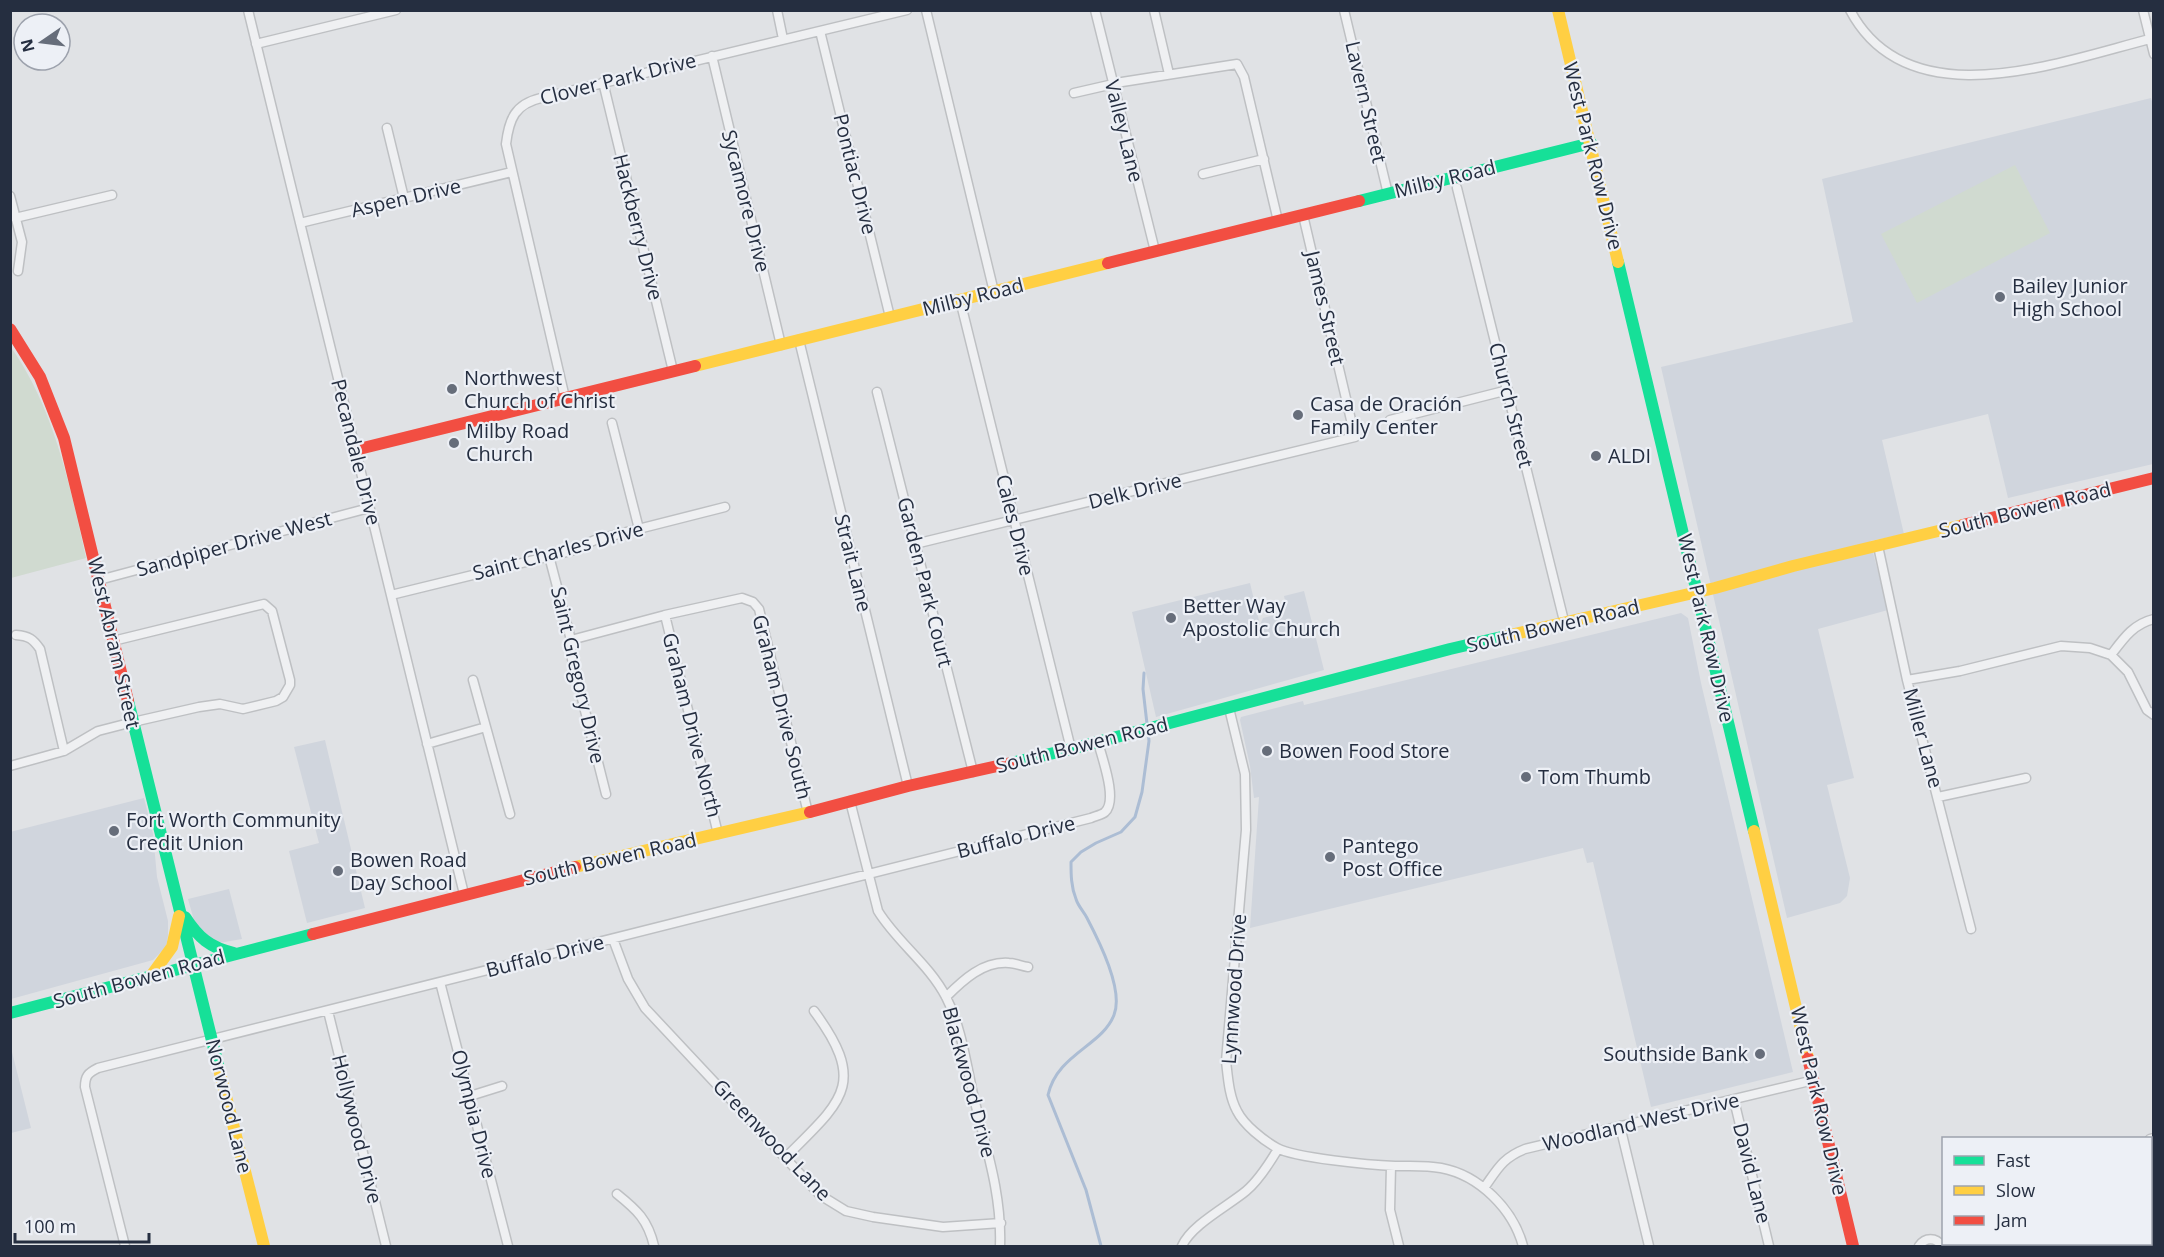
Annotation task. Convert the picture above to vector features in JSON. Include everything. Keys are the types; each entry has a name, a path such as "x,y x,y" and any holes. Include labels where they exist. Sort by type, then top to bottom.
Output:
{"main road":[{"name":"West Park Row Drive","path":"1558,10 1853,1246"},
{"name":"Milby Road","path":"356,450 1591,143"},
{"name":"West Abram Street","path":"10,329 40,376 64,438 194,965"},
{"name":"South Bowen Road","path":"10,1012 588,863 808,813 908,786 1071,749 1564,621 1698,592 2154,478"},
{"path":"180,909 206,944 217,950 238,953"},
{"path":"151,976 172,947 180,909"},
{"name":"Norwood Lane","path":"194,965 264,1246"}],"street":[{"name":"Pecandale Drive","path":"248,10 464,894"},
{"path":"256,44 396,10"},
{"path":"777,10 783,39"},
{"name":"Clover Park Drive","path":"565,398 506,144 508,129 518,109 528,101 907,10"},
{"path":"926,10 994,292"},
{"name":"Valley Lane","path":"1095,10 1155,252"},
{"path":"1154,10 1169,74"},
{"name":"Lavern Street","path":"1344,10 1388,194"},
{"path":"1850,10 1863,31 1880,48 1903,62 1933,73 1963,76 2036,68 2150,39"},
{"path":"2143,10 2154,54"},
{"name":"Pontiac Drive","path":"820,31 890,318"},
{"name":"Sycamore Drive","path":"712,56 781,345"},
{"path":"1074,93 1169,74 1232,64 1239,66 1244,76 1278,221"},
{"name":"Hackberry Drive","path":"603,82 673,371"},
{"path":"387,128 404,198"},
{"path":"1203,174 1264,159"},
{"name":"Aspen Drive","path":"300,223 512,172"},
{"name":"Church Street","path":"1457,188 1564,621"},
{"path":"15,218 112,195"},
{"path":"10,196 22,242 18,271"},
{"name":"James Street","path":"1303,215 1355,437"},
{"name":"Cales Drive","path":"960,300 1071,749"},
{"name":"Strait Lane","path":"799,340 908,786"},
{"path":"1390,420 1508,390"},
{"name":"Garden Park Court","path":"876,392 972,772"},
{"path":"612,423 639,529"},
{"name":"Delk Drive","path":"915,544 1355,437"},
{"name":"Saint Charles Drive","path":"391,595 571,551 595,540 725,507"},
{"name":"Sandpiper Drive West","path":"99,580 369,508"},
{"name":"Miller Lane","path":"1878,546 1907,680 1971,930"},
{"name":"Saint Gregory Drive","path":"549,556 571,640 572,659 606,794"},
{"name":"Graham Drive South","path":"665,615 742,598 753,602 759,609 808,813"},
{"path":"10,766 64,751 98,731 133,722 220,704 243,709 276,701 286,691 290,680 272,611 264,604 113,641"},
{"path":"571,640 665,615"},
{"name":"Graham Drive North","path":"665,615 718,834"},
{"path":"2111,655 2135,627 2154,619"},
{"path":"16,635 33,639 40,649 64,751"},
{"path":"1907,680 1960,671 2061,646 2090,648 2111,655 2128,672 2147,710 2154,715"},
{"path":"473,680 510,814"},
{"name":"Lynnwood Drive","path":"1229,708 1245,774 1246,830 1227,1064 1230,1093 1237,1112 1256,1133 1278,1149 1315,1157 1391,1166 1440,1168 1458,1173 1484,1188 1512,1219 1523,1246"},
{"path":"427,744 486,727"},
{"name":"Buffalo Drive","path":"125,1246 87,1093 85,1078 88,1073 98,1068 1091,818 1105,812 1111,801 1098,742"},
{"path":"1938,797 2026,778"},
{"name":"Blackwood Drive","path":"850,801 878,911 888,926 934,977 946,998 959,1033 996,1186 1001,1223 1000,1246"},
{"name":"Greenwood Lane","path":"613,939 628,979 645,1008 820,1195 846,1211 943,1227 1001,1223"},
{"path":"946,998 961,983 984,967 1004,963 1028,967"},
{"name":"Olympia Drive","path":"440,982 508,1246"},
{"name":"Hollywood Drive","path":"328,1011 386,1246"},
{"path":"786,1157 838,1102 844,1078 841,1055 832,1035 814,1011"},
{"name":"Woodland West Drive","path":"1484,1188 1503,1161 1511,1155 1536,1146 1814,1080"},
{"path":"470,1096 502,1086"},
{"name":"David Lane","path":"1734,1100 1770,1246"},
{"path":"1620,1126 1649,1246"},
{"path":"1182,1246 1185,1239 1248,1189 1278,1149"},
{"path":"1391,1166 1390,1210 1399,1246"},
{"path":"617,1194 638,1211 652,1236 654,1246"},
{"path":"1918,1246 1929,1239 1938,1241 1942,1246"}],"shaded area":[{"path":"2151,98 2154,109 2153,464 2008,498 1988,414 1882,440 1904,534 1870,541 1888,610 1818,629 1854,778 1827,785 1850,878 1847,896 1840,903 1787,918 1661,367 1853,322 1822,179"},
{"path":"2015,165 2050,233 1917,303 1881,234"},
{"path":"10,346 38,395 49,421 67,475 86,558 11,578"},
{"path":"1250,583 1260,625 1263,618 1282,613 1286,605 1284,596 1304,591 1324,670 1156,717 1132,612"},
{"path":"1681,613 1688,618 1701,683 1793,1072 1651,1107 1593,862 1587,863 1583,848 1250,928 1259,797 1254,798 1241,717 1303,701 1304,705"},
{"path":"325,740 365,908 307,923 289,851 319,843 294,747"},
{"path":"144,798 153,834 157,877 168,921 166,947 153,960 11,999 10,832"},
{"path":"229,889 242,939 219,943 212,941 195,924 188,899"},
{"path":"11,1048 31,1128 10,1133"}],"waterway":[{"path":"1144,673 1143,689 1147,724"},
{"path":"1101,1246 1086,1190 1048,1095 1060,1070 1100,1035 1114,1015 1116,993 1113,979 1098,939 1074,894 1071,862 1081,852 1121,832 1135,817 1142,792 1149,741 1148,731"}],"traffic: fast":[{"path":"1359,201 1591,143"},
{"path":"1618,262 1754,831"},
{"path":"1011,763 1506,636"},
{"path":"128,701 219,1069"},
{"path":"185,917 205,941 234,953"},
{"path":"10,1013 313,934"}],"traffic: slow":[{"path":"1558,10 1618,262"},
{"path":"695,366 1108,263"},
{"path":"1506,636 1715,588 1793,566 1963,525"},
{"path":"575,867 810,812"},
{"path":"1754,831 1808,1058"},
{"path":"151,976 172,947 179,916"},
{"path":"219,1069 264,1246"}],"traffic: jam":[{"path":"1108,263 1359,201"},
{"path":"10,329 40,377 64,438 128,701"},
{"path":"355,450 695,366"},
{"path":"1963,525 2154,478"},
{"path":"810,812 908,786 1011,763"},
{"path":"313,934 575,867"},
{"path":"1808,1058 1853,1246"}],"place":[{"name":"Bailey Junior High School","path":"2000,297"},
{"name":"Northwest Church of Christ","path":"452,389"},
{"name":"Casa de Oración Family Center","path":"1298,415"},
{"name":"Milby Road Church","path":"454,443"},
{"name":"ALDI","path":"1596,456"},
{"name":"Better Way Apostolic Church","path":"1171,618"},
{"name":"Bowen Food Store","path":"1267,751"},
{"name":"Tom Thumb","path":"1526,777"},
{"name":"Fort Worth Community Credit Union","path":"114,831"},
{"name":"Pantego Post Office","path":"1330,857"},
{"name":"Bowen Road Day School","path":"338,871"},
{"name":"Southside Bank","path":"1760,1054"}]}
